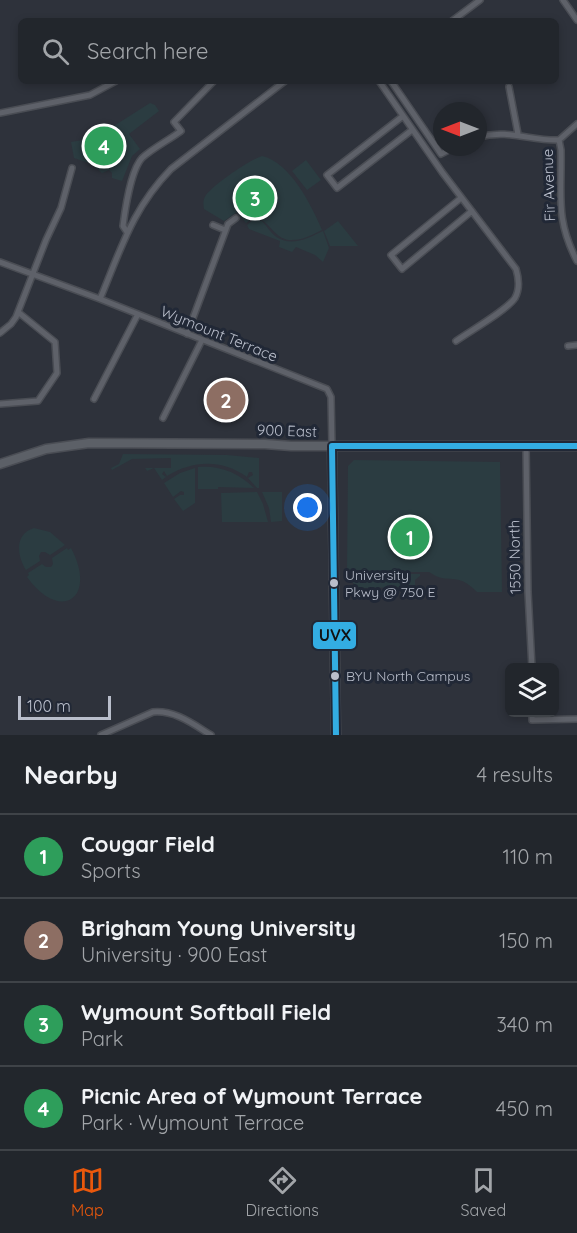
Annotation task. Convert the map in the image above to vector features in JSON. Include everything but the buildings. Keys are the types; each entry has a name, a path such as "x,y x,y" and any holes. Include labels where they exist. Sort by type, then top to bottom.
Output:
{"main road":[{"name":"900 East","path":"0,464 46,449 89,443 577,446"},
{"path":"332,446 336,735"}],"street":[{"path":"456,18 480,0"},
{"path":"563,0 577,20"},
{"path":"0,113 90,95 110,84"},
{"path":"127,232 123,226 128,196 142,158 181,131 174,122 211,84"},
{"path":"100,299 140,206 170,170 281,84"},
{"path":"381,84 461,198 516,269 519,281 515,297 501,310 456,341"},
{"path":"393,84 433,142"},
{"path":"509,87 518,134"},
{"path":"403,116 327,175 337,188 412,130"},
{"path":"487,135 518,134 559,140 577,124"},
{"name":"Fir Avenue","path":"559,140 561,220 569,248 577,261"},
{"path":"0,333 11,324 18,312 61,208 72,168"},
{"path":"461,198 391,255 402,269 472,211"},
{"path":"187,334 224,238 225,230 228,224 236,218"},
{"path":"213,225 225,230"},
{"name":"Wymount Terrace","path":"0,262 324,388 330,392 332,446"},
{"path":"0,404 38,401 57,373 56,342 18,312"},
{"path":"94,399 138,314"},
{"path":"163,418 202,340"},
{"path":"568,346 577,345"},
{"name":"1550 North","path":"526,446 528,598 532,663"},
{"path":"101,735 153,712 161,711 174,714 211,735"},
{"path":"532,717 532,720 577,719"}],"shaded area":[{"path":"150,103 155,105 159,111 129,134 140,149 132,156 122,181 112,178 109,170 102,173 92,164 74,158 71,142 95,138"},
{"path":"262,156 272,160 291,176 306,198 322,230 302,239 289,240 258,219 246,223 237,212 224,221 204,209 204,198 211,190 241,167"},
{"path":"306,160 321,180 307,190 292,171"},
{"path":"254,219 262,221 281,240 299,241 323,231 329,248 323,262 315,255 296,247 292,252 279,247 280,241 249,229 247,225"},
{"path":"338,221 358,246 330,246 324,231"},
{"path":"123,454 227,455 259,458 259,488 248,478 253,475 252,472 249,472 247,477 228,467 207,464 187,467 167,476 164,471 162,474 166,477 162,480 154,468 171,468 171,458 132,459 112,470 111,468 119,464"},
{"path":"354,460 500,462 502,592 477,592 463,582 442,578 429,572 347,572 348,466"},
{"path":"198,467 214,467 229,471 254,488 198,489"},
{"path":"195,468 195,503 183,511 174,499 184,495 184,492 181,491 173,497 164,483 180,473"},
{"path":"257,492 268,522 222,522 221,493"},
{"path":"262,492 282,492 282,521 271,522 269,508"},
{"path":"34,528 50,532 65,545 50,555 41,552 40,561 26,570 19,552 20,540 23,535"},
{"path":"67,548 68,550 71,548 78,566 80,581 78,592 72,599 63,601 52,599 39,591 27,577 28,573 42,564 51,567 52,558"},
{"path":"353,574 420,574 420,576 415,580 415,587 360,588 353,583"}],"transit line":[{"name":"UVX","path":"332,446 336,735"},
{"name":"UVX","path":"332,446 577,446"}],"place":[{"name":"Picnic Area of Wymount Terrace","path":"104,146"},
{"name":"Wymount Softball Field","path":"255,198"},
{"name":"Brigham Young University","path":"226,400"},
{"name":"Cougar Field","path":"410,537"},
{"name":"University Pkwy @ 750 E","path":"334,583"},
{"name":"BYU North Campus","path":"335,676"}]}
